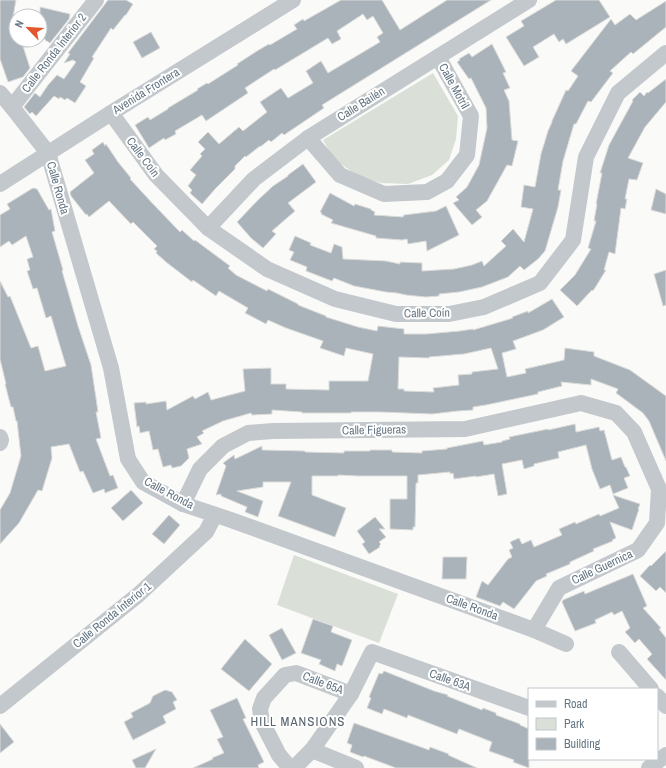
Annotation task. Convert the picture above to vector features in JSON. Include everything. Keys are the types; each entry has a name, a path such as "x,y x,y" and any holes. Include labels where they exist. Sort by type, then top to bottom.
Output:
{"street":[{"name":"Calle Ronda Interior 2","path":"12,106 96,0"},
{"name":"Avenida Frontera","path":"0,184 293,0"},
{"name":"Calle Bailén","path":"208,228 254,178 308,138 529,0"},
{"name":"Calle Coín","path":"111,113 156,175 208,228 267,269 335,300 396,314 449,314 484,307 540,283 573,240 586,157 618,93 666,53"},
{"name":"Calle Motril","path":"308,138 340,175 384,194 427,192 447,181 467,155 471,116 438,56"},
{"name":"Calle Ronda","path":"0,93 12,106 48,153 111,368 128,459 143,482 183,504 534,630 566,644"},
{"name":"Calle Figueras","path":"183,504 200,469 223,446 248,433 273,431 465,429 581,403 596,408"},
{"name":"Calle Guernica","path":"534,630 559,588 638,550 657,523 659,489 634,432 616,413 596,408"},
{"path":"0,437 0,443"},
{"name":"Calle Ronda Interior 1","path":"0,706 138,595 206,532 215,515"},
{"name":"Calle 63A","path":"351,694 372,652 528,708"},
{"path":"619,652 650,688"},
{"name":"Calle 65A","path":"290,768 279,754 262,722 260,709 264,698 285,675 296,673 351,694"},
{"path":"294,768 312,750 351,694"},
{"path":"658,697 666,706"},
{"path":"312,750 356,768"},
{"path":"649,768 666,756"}],"green space":[{"path":"433,73 458,116 456,139 449,160 432,175 408,184 381,183 358,176 334,159 323,140"},
{"path":"294,555 398,594 379,643 277,605"}],"building":[{"path":"0,0 16,0 15,8 8,8 8,48 24,48 30,68 23,77 8,82 0,59"},
{"path":"108,0 126,0 133,4 113,30 111,28 92,57 94,58 80,82 86,86 75,103 67,98 65,100 54,96 36,116 32,112 30,114 24,107 35,93 40,97 57,75 64,79 76,62 73,60 64,63 70,54 68,53"},
{"path":"341,0 382,0 400,30 447,0 491,0 322,105 324,108 284,135 282,133 271,142 269,140 246,157 245,156 235,166 235,169 202,204 190,193 192,190 188,186 196,175 190,170 202,156 200,154 205,149 198,142 208,132 219,144 239,127 243,131 267,112 260,102 281,88 288,98 313,83 306,71 321,61 328,73 380,42 377,37 383,33 373,16 367,20 363,14 337,31 341,39 332,44 328,38 275,70 274,69 245,88 248,93 206,121 202,115 175,131 176,134 165,140 164,138 149,148 135,125 148,117 150,120 198,90 197,89 207,83 208,84 238,65 237,64 257,51 297,29 294,25 303,19 304,21"},
{"path":"556,0 599,0 610,17 566,44 563,39 559,42 554,34 533,47 539,57 524,66 506,37 524,26 521,21"},
{"path":"666,1 666,27 633,54 631,52 610,71 613,73 591,102 588,101 576,124 574,124 563,161 558,190 561,190 558,207 545,251 538,259 524,270 520,266 508,277 482,287 459,292 439,294 439,296 426,297 354,286 334,278 332,281 306,271 307,267 290,260 294,252 289,250 295,236 311,243 310,245 331,253 334,244 342,247 343,259 386,261 400,264 400,262 422,263 422,271 454,269 482,261 484,266 506,246 501,241 513,229 524,242 533,209 521,207 524,185 535,187 541,154 548,131 566,90 568,91 578,76 571,71 611,19 615,25 630,14 636,20"},
{"path":"48,9 70,14 69,19 50,43 48,42"},
{"path":"151,32 160,48 142,58 133,42"},
{"path":"492,44 506,72 503,73 510,88 504,90 509,101 512,140 518,141 512,166 507,165 487,201 476,210 482,217 472,225 453,203 459,200 456,197 467,187 479,165 487,128 486,108 471,78 469,79 457,62 469,53 472,57"},
{"path":"666,79 666,102 645,127 628,158 643,163 637,180 629,179 625,199 627,199 625,209 621,208 615,254 609,252 604,270 606,270 593,291 592,290 577,306 560,290 575,275 591,249 588,248 596,221 594,221 596,204 602,173 600,173 609,145 633,101 632,100 640,92 644,96 647,92 648,93"},
{"path":"103,142 105,146 106,144 131,178 130,179 180,232 182,230 194,241 195,240 230,266 228,268 236,275 267,291 268,289 298,305 326,317 377,331 378,326 404,329 404,334 426,334 473,330 513,318 512,317 528,311 528,313 552,299 564,317 543,330 513,341 516,349 502,353 507,377 526,373 525,369 564,360 565,348 594,352 594,356 630,370 666,396 666,461 649,421 643,413 616,393 618,389 591,379 591,385 561,382 562,386 538,392 538,394 473,407 473,410 432,414 381,412 302,413 272,410 272,414 252,415 251,413 223,421 202,431 204,433 197,437 202,444 187,449 189,458 181,466 172,468 171,465 163,467 158,449 153,450 149,431 140,433 139,426 137,427 134,403 146,402 146,404 166,401 167,410 193,396 195,399 208,392 211,400 245,391 243,369 271,368 271,384 286,384 286,389 329,390 329,381 368,381 373,354 346,348 344,356 320,348 323,341 268,320 266,324 245,313 248,308 219,291 216,296 193,280 192,282 166,262 156,253 157,251 154,249 157,246 133,222 131,224 109,201 89,217 87,214 86,215 71,196 70,192 94,173 85,160 94,154 92,150","holes":["491,348 498,369 458,375 459,385 433,388 434,392 404,391 404,389 398,389 399,357 429,358 464,354"]},
{"path":"303,164 316,182 288,203 295,211 272,231 276,234 263,248 251,238 237,222 273,186"},
{"path":"33,188 37,189 49,210 51,209 55,231 52,232 63,270 62,271 91,365 98,412 96,412 101,438 96,439 110,476 113,475 118,488 105,493 104,489 93,493 83,471 80,472 69,444 51,447 52,458 42,491 38,490 19,523 0,544 0,510 10,493 21,456 17,421 13,407 11,407 0,359 0,281 8,297 10,296 31,348 38,346 45,371 66,366 51,316 46,318 37,288 33,289 27,271 30,270 27,259 33,257 26,236 12,245 9,241 0,247 0,215 10,209 7,204"},
{"path":"656,189 666,194 666,214 651,210"},
{"path":"330,193 354,206 355,204 371,209 375,212 374,215 403,217 404,215 436,211 446,206 459,235 427,251 426,241 408,244 407,239 376,238 376,236 331,223 333,220 321,214 322,213 320,212"},
{"path":"666,270 666,305 663,306 654,274"},
{"path":"575,424 576,432 599,427 600,431 604,430 612,460 621,457 630,476 624,478 628,488 613,494 610,485 600,489 592,469 586,445 558,452 559,458 534,464 534,466 524,469 522,460 502,464 507,494 498,496 494,474 454,479 453,473 450,474 450,472 418,475 418,483 416,483 415,527 413,527 413,530 390,529 390,499 407,499 407,476 312,476 312,495 346,508 335,537 278,516 291,482 263,482 263,487 237,491 263,501 258,517 245,512 247,507 221,496 221,494 216,495 226,466 223,463 234,455 235,459 262,446 262,450 305,452 344,453 344,451 392,450 392,452 422,453 422,451 447,449 483,441 484,445 502,442 510,439 509,437"},
{"path":"131,490 143,503 123,521 111,508"},
{"path":"613,495 640,504 632,530 610,522 616,538 612,540 613,541 593,549 594,551 570,562 570,564 546,574 547,576 536,581 514,609 503,602 500,606 476,597 482,581 488,585 508,559 512,557 509,550 513,548 510,542 519,538 522,544 531,540 534,547 562,535 559,529 575,522 576,524 599,514 600,516 619,508"},
{"path":"169,515 180,525 164,544 152,534"},
{"path":"375,517 385,529 379,529 386,537 379,542 381,544 379,546 380,547 369,554 362,544 365,542 357,531"},
{"path":"666,551 666,593 660,587 656,591 640,576"},
{"path":"443,557 467,557 466,579 442,579"},
{"path":"633,574 647,606 643,608 661,628 659,629 666,638 666,680 647,659 652,654 639,639 635,643 625,632 630,628 622,611 614,615 612,612 595,620 596,623 575,631 562,602 563,600 584,591 585,594"},
{"path":"313,619 333,626 331,632 352,640 342,666 337,664 335,671 319,664 321,660 301,653"},
{"path":"282,628 296,653 282,660 269,635"},
{"path":"245,639 272,664 249,691 221,669"},
{"path":"384,671 448,695 447,696 482,710 483,708 496,713 496,715 528,729 529,768 513,762 514,760 489,751 492,742 459,729 457,734 408,715 407,718 384,709 382,714 367,708 371,698 369,697 379,673 382,674"},
{"path":"165,690 172,692 177,700 173,702 176,709 163,716 166,723 133,740 124,722 133,717 131,713 150,703 153,696"},
{"path":"237,698 246,718 243,719 264,762 258,765 259,768 193,768 224,753 217,739 223,737 210,710"},
{"path":"354,723 429,750 430,747 449,754 448,755 477,768 396,768 364,756 363,757 350,752 352,745 347,743"},
{"path":"0,724 14,742 0,753"},
{"path":"156,749 145,768 136,768 132,760"}],"district":[{"name":"HILL MANSIONS","path":"298,721"}]}
